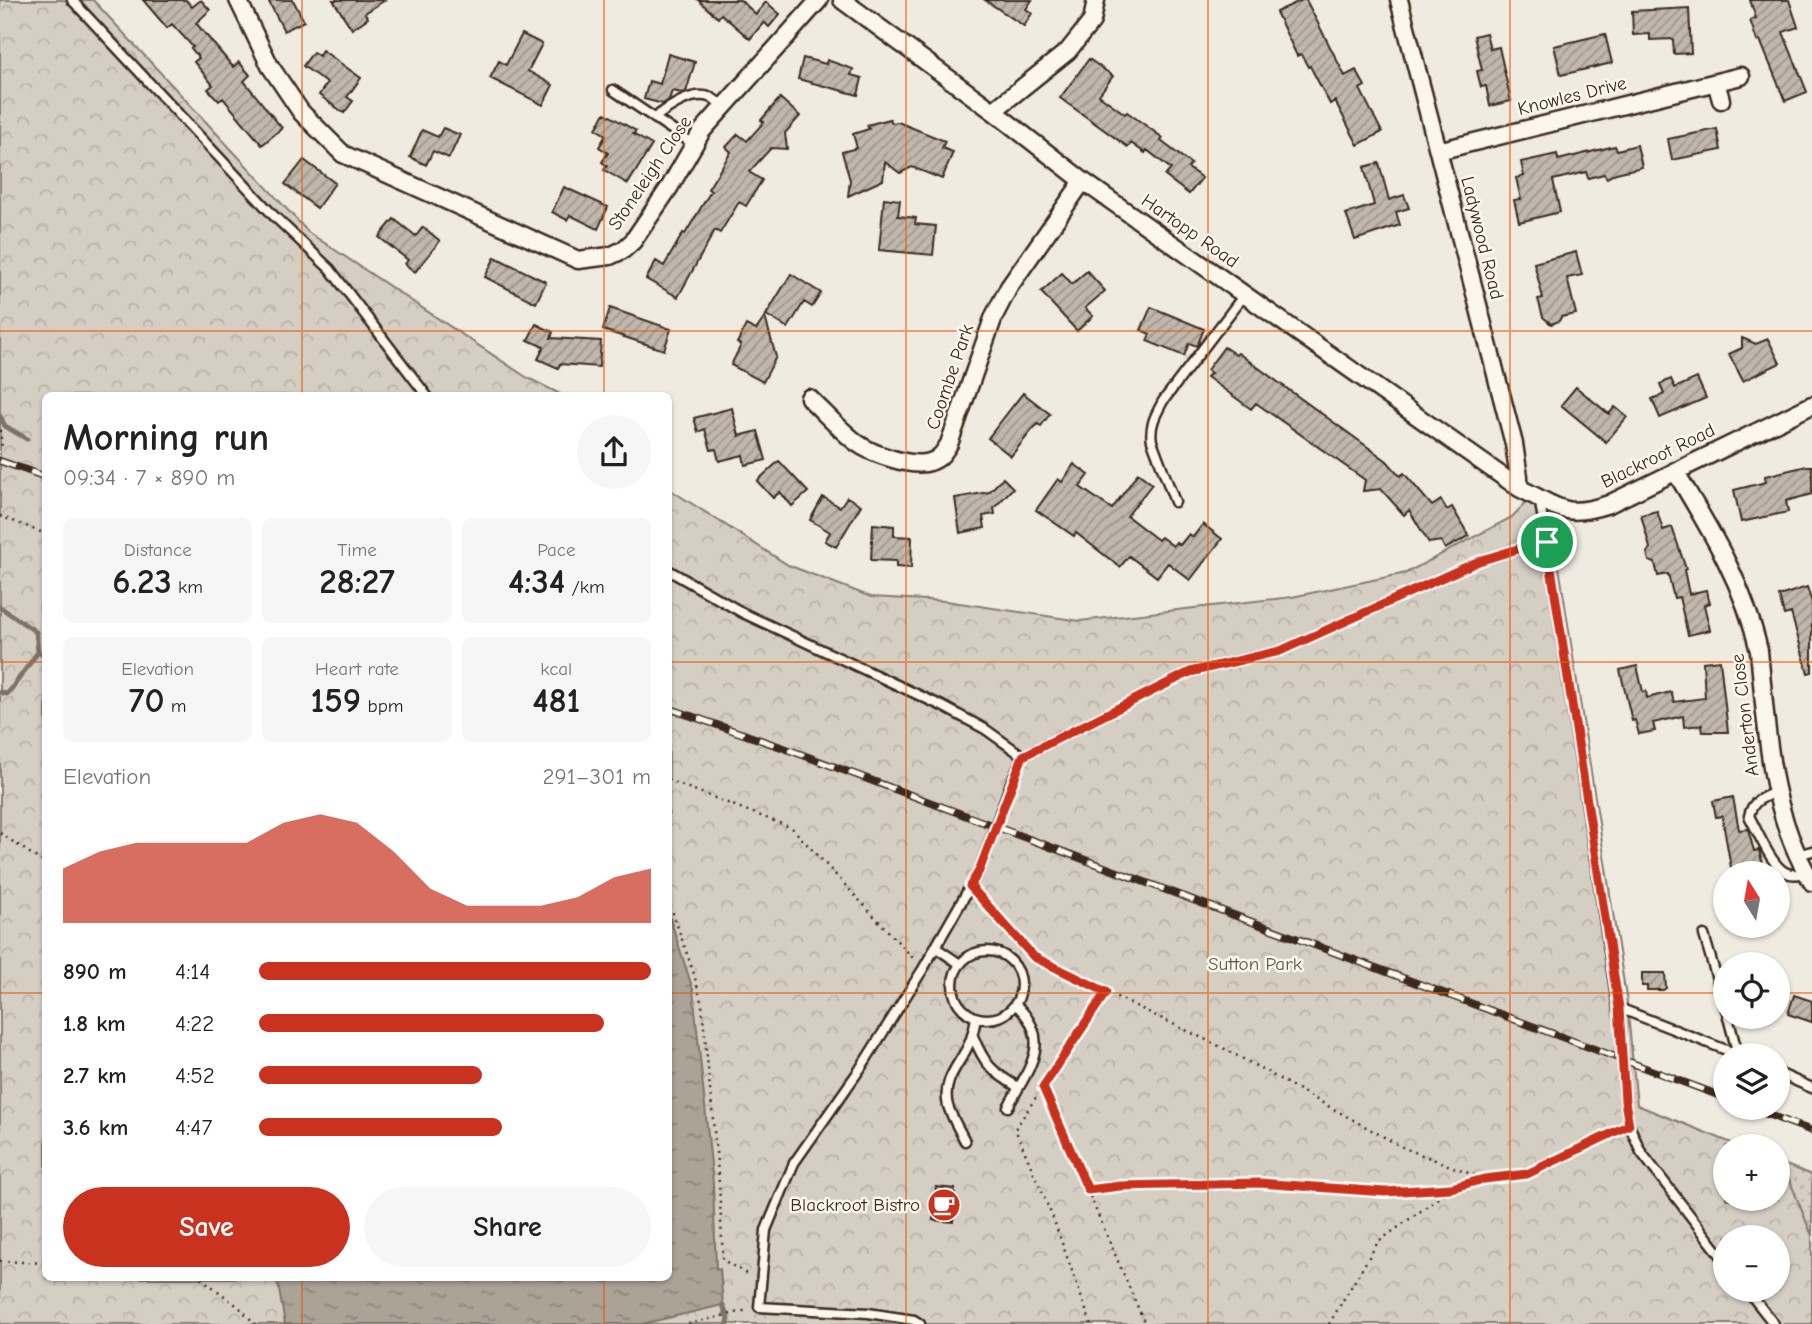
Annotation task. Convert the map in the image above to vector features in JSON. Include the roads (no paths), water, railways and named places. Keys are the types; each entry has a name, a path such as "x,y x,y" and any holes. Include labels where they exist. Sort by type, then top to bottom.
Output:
{"street":[{"name":"Stoneleigh Close","path":"238,0 270,66 301,112 344,154 578,260 594,259 623,250 633,241 669,188 693,144 819,0"},
{"name":"Hartopp Road","path":"842,0 1083,181 1519,488"},
{"path":"993,111 1068,51 1092,21 1096,0"},
{"name":"Ladywood Road","path":"1399,0 1514,444 1519,488"},
{"name":"Knowles Drive","path":"1438,151 1741,76"},
{"path":"1716,82 1721,100"},
{"name":"Coombe Park","path":"808,398 858,443 876,453 916,464 929,463 941,457 949,444 994,316 1009,288 1083,181"},
{"name":"Blackroot Road","path":"1519,488 1568,512 1585,512 1609,504 1812,405"},
{"name":"Anderton Close","path":"1675,471 1730,565 1755,629 1776,792 1790,841 1805,853 1809,878"}],"lane":[{"path":"72,0 274,216 330,269 424,392"},
{"path":"614,90 693,144"},
{"path":"654,118 670,106 689,98 708,96 724,107"},
{"path":"1175,502 1152,441 1150,431 1155,415 1244,295"},
{"path":"1539,498 1619,1008 1629,1125 1650,1166 1713,1246"},
{"path":"920,1324 914,1320 868,1313 759,1307 766,1230 794,1163 860,1069 923,969 979,871 1023,756 1190,672 1280,651 1479,561 1547,542"},
{"path":"672,572 743,613 942,706 985,729 1023,756"},
{"path":"1776,792 1757,800 1750,809 1749,816 1783,872 1809,878"},
{"path":"1704,935 1713,966"},
{"path":"935,947 960,964"},
{"path":"991,951 1011,961 1021,982 1016,1004 997,1018 976,1018 958,1005 954,995 952,984 960,964 968,956 991,951"},
{"path":"1008,1107 1033,1059 1037,1037 1033,1024 1016,1004"},
{"path":"1619,1008 1713,1045"},
{"path":"965,1141 950,1110 947,1091 951,1071 973,1036 976,1018"},
{"path":"973,1036 982,1059 991,1070 1018,1087"},
{"path":"1790,1078 1812,1088"},
{"path":"1757,1302 1774,1324"}],"water":[{"path":"672,924 693,990 713,1184 716,1268 720,1269 723,1305 642,1324 285,1324 278,1281 672,1281"}],"waterway":[{"path":"0,416 5,426 27,439"},
{"path":"0,607 36,632 38,652"},
{"path":"0,692 7,694 38,652 42,654"},
{"path":"723,1305 728,1324"}],"railway":[{"path":"0,461 42,476"},
{"path":"672,709 784,748 1713,1093"},
{"path":"1783,1120 1812,1131"}],"place":[{"name":"Blackroot Bistro","path":"944,1205"}],"park label":[{"name":"Sutton Park","path":"1255,964"}]}
